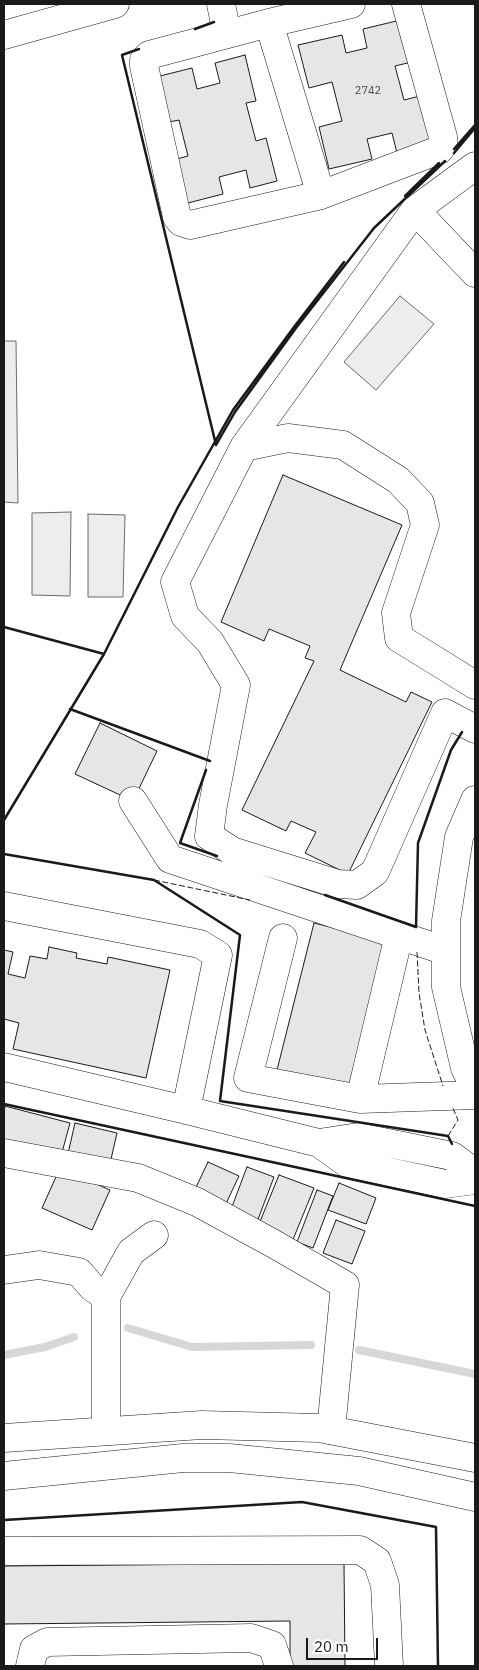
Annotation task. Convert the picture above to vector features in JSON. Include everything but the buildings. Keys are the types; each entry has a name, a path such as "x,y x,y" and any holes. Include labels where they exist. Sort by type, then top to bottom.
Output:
{"street":[{"path":"4,35 115,4"},
{"path":"221,4 227,34"},
{"path":"351,4 269,23 149,55 144,60 177,217 181,222 190,225 321,195 439,150 443,145 443,137 406,4"},
{"path":"269,23 321,195"},
{"path":"475,166 415,210 244,446 175,582 185,616 210,642 236,685 213,805 209,836 232,851 338,884 357,885 376,872 444,713 475,728"},
{"path":"415,210 475,273"},
{"path":"244,446 288,438 344,445 398,480 420,503 425,526 396,613 399,638 475,685"},
{"path":"475,800 459,837 446,920 446,987 465,1068 475,1088"},
{"path":"133,801 170,859 446,951"},
{"path":"4,906 200,944 218,955 186,1110"},
{"path":"360,1099 399,935"},
{"path":"283,938 248,1078 360,1099 475,1096"},
{"path":"4,1067 319,1143 347,1163 445,1184 475,1180"},
{"path":"319,1143 358,1137 452,1156 475,1173"},
{"path":"4,1153 138,1178 197,1202 345,1285 331,1430"},
{"path":"106,1431 106,1297 131,1252 154,1235"},
{"path":"4,1270 40,1265 79,1272 92,1287 106,1297"},
{"path":"4,1438 202,1425 319,1428 475,1458"},
{"path":"4,1476 182,1458 229,1458 360,1471 475,1497"},
{"path":"4,1551 360,1550 377,1561 386,1585 389,1666"},
{"path":"30,1666 34,1649 47,1642 250,1638 272,1646 279,1666"}],"shaded area":[{"path":"400,296 434,324 376,390 344,362"},
{"path":"4,341 16,341 18,503 4,502"},
{"path":"71,512 70,596 32,595 32,513"},
{"path":"88,514 125,515 123,597 88,597"}],"waterway":[{"path":"128,1328 192,1347 311,1345"},
{"path":"4,1355 45,1347 74,1337"},
{"path":"359,1350 475,1374"}],"fence":[{"path":"154,880 250,900"},
{"path":"417,952 419,993 425,1030 443,1086"},
{"path":"448,1136 458,1120 452,1106"}],"wall":[{"path":"195,29 214,22"},
{"path":"139,49 122,55 216,445 235,412 296,328 374,228 445,161"},
{"path":"454,149 475,125"},
{"path":"454,153 475,128"},
{"path":"405,196 439,163"},
{"path":"4,820 104,654 178,507 233,410 344,262"},
{"path":"4,627 104,654"},
{"path":"70,709 210,761"},
{"path":"325,895 416,927 418,843 451,750 462,732"},
{"path":"206,770 180,843 217,856"},
{"path":"4,854 154,880 240,935 220,1101 448,1136 452,1144"},
{"path":"4,1104 475,1206"},
{"path":"4,1520 302,1502 436,1527 438,1666"}]}
